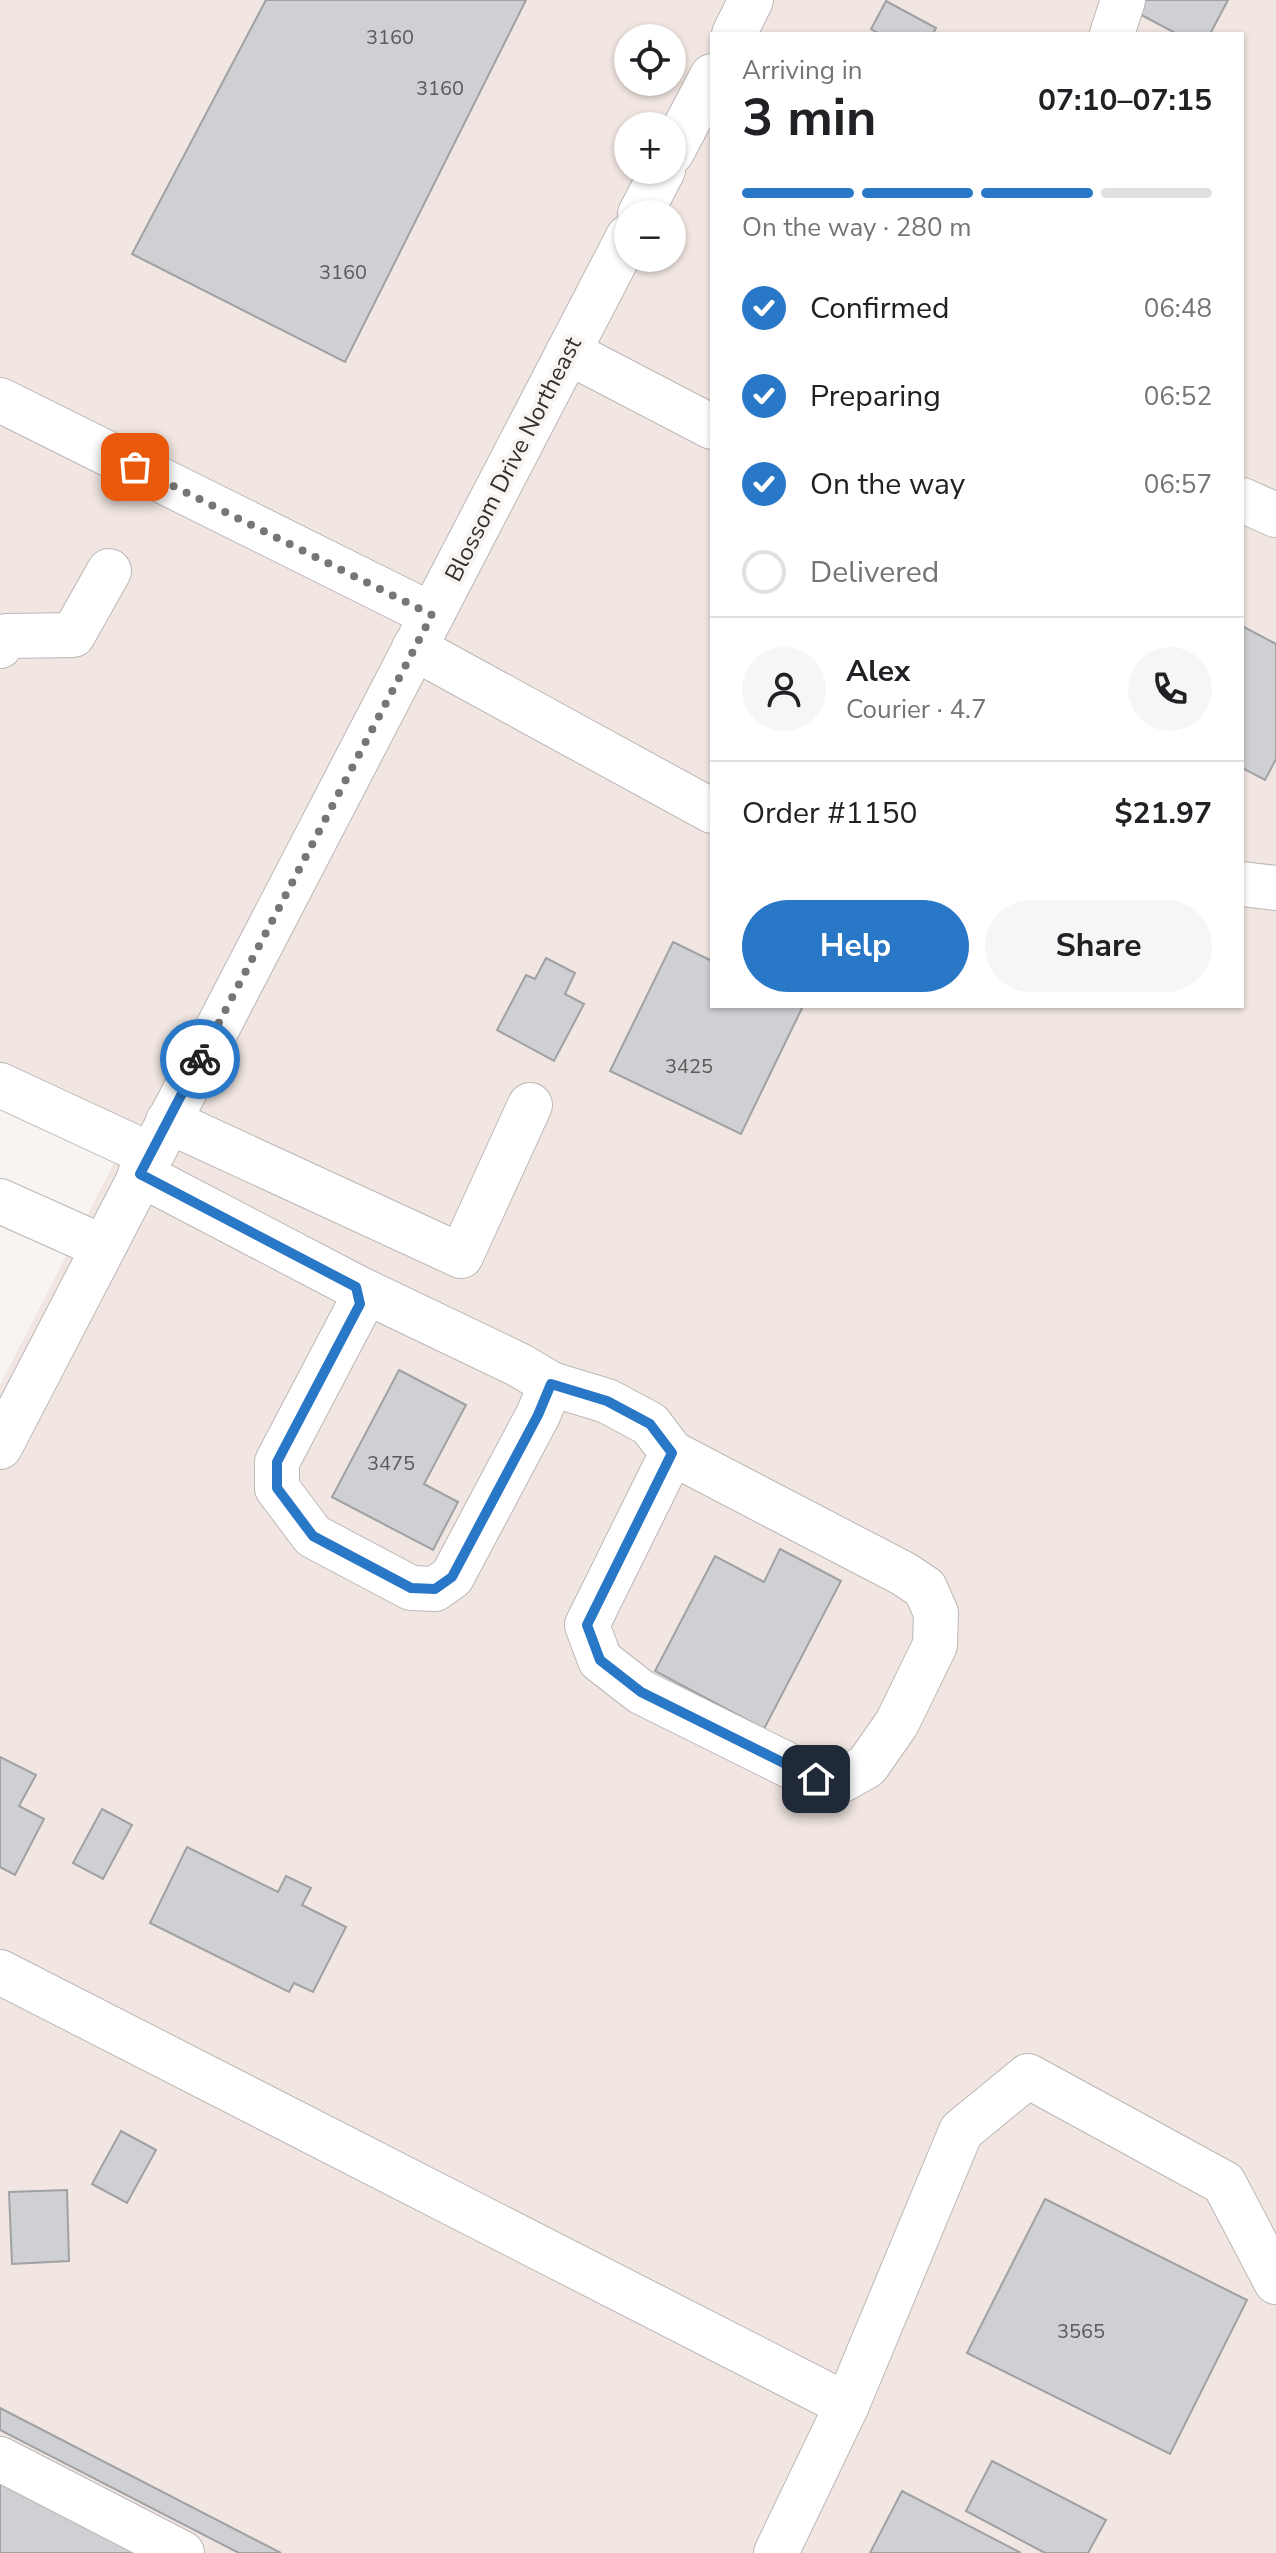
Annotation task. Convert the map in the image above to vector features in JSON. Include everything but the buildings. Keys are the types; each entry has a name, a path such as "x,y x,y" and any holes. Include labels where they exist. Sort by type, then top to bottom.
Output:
{"street":[{"path":"735,32 751,0"},
{"path":"1113,32 1123,0"},
{"path":"686,125 710,80"},
{"name":"Blossom Drive Northeast","path":"0,1447 614,264"},
{"path":"568,352 710,426"},
{"path":"0,400 423,632 710,810"},
{"path":"1244,501 1276,515"},
{"path":"0,646 7,636 73,635 109,571"},
{"path":"1244,884 1276,888"},
{"path":"0,1085 153,1150 461,1256 530,1105"},
{"path":"153,1150 356,1287 519,1365 551,1384 607,1401 650,1424 672,1453 904,1574 925,1588 936,1613 935,1645 897,1723 867,1766 842,1780 816,1779 641,1692 600,1660 587,1625 672,1453"},
{"path":"0,1201 103,1247"},
{"path":"356,1287 360,1304 277,1462 277,1488 313,1536 411,1588 435,1589 452,1577 538,1415 551,1384"},
{"path":"0,1972 847,2405"},
{"path":"776,2553 847,2405 961,2131 1028,2076 1224,2183 1276,2282"},
{"path":"0,2459 182,2553"}],"shaded area":[{"path":"0,0 1276,0 1276,2553 0,2553 0,1385 130,1132 0,1065"}],"way so far":[{"path":"135,467 432,615 200,1059"}],"route":[{"path":"200,1059 140,1174 356,1287 360,1304 277,1462 277,1488 313,1536 411,1588 435,1589 452,1577 538,1415 551,1384 607,1401 650,1424 672,1453 587,1625 600,1660 641,1692 816,1779"}]}
